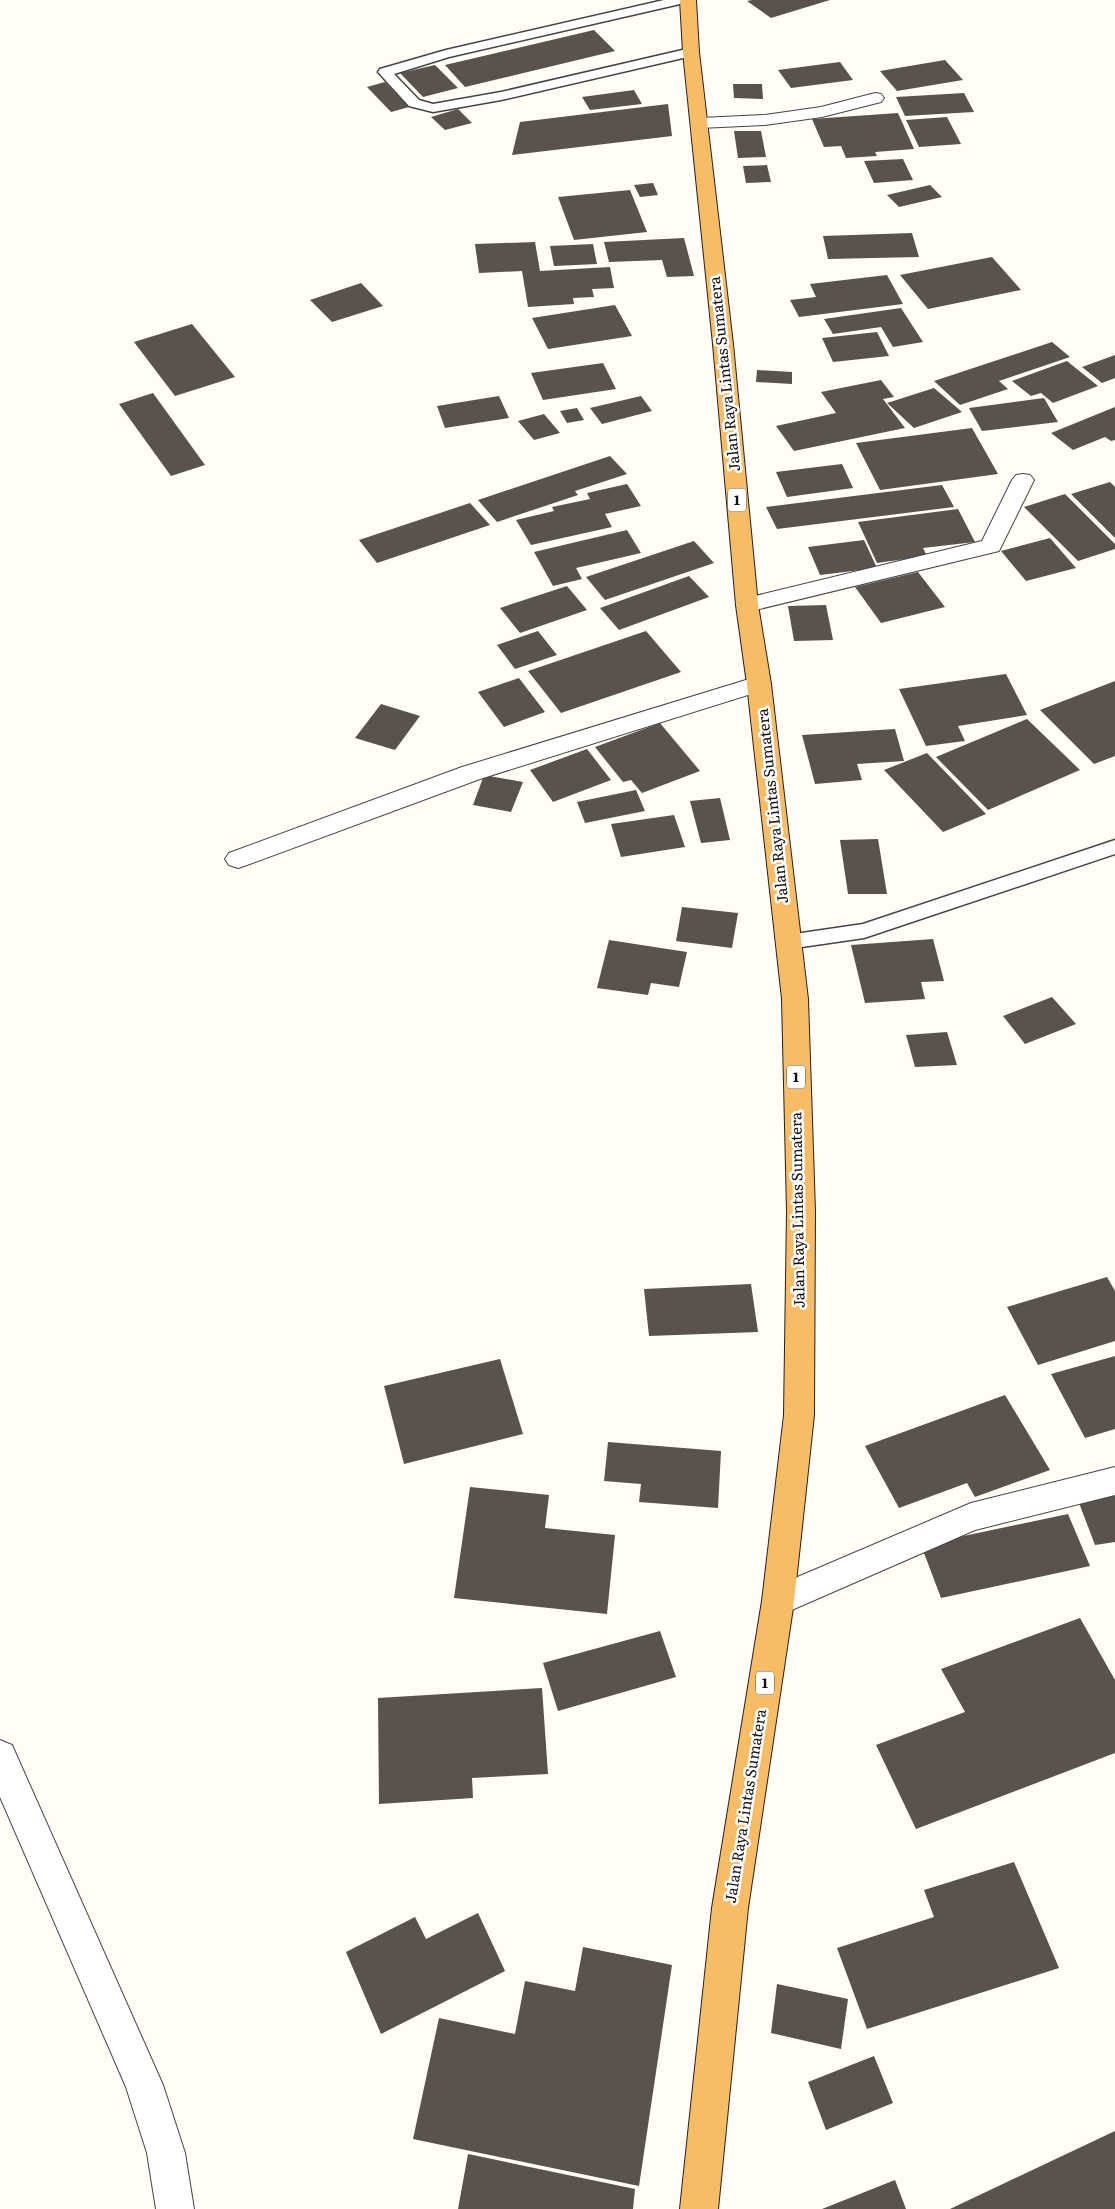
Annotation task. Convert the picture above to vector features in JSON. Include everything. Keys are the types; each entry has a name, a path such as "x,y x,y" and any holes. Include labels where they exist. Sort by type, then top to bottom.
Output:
{"highway":[{"name":"Jalan Raya Lintas Sumatera","path":"688,0 691,52 700,123 747,605 759,684 795,999 801,1211 799,1415 778,1601 730,1908 699,2209"}],"street":[{"path":"700,123 765,120 794,116 822,112 875,98"},
{"path":"747,605 991,546 1023,480"},
{"path":"238,859 471,773 759,684"},
{"path":"778,1601 971,1516 1115,1481"},
{"path":"0,1757 144,2085 166,2153 175,2209"}],"lane":[{"path":"680,0 446,54 384,72 414,103 433,108 501,96 691,52"},
{"path":"788,942 864,932 1115,848"}],"building":[{"path":"830,0 771,18 747,1"},
{"path":"594,30 615,51 465,87 445,65"},
{"path":"945,60 963,80 897,91 880,71"},
{"path":"840,62 853,80 791,88 778,70"},
{"path":"435,65 458,88 423,97 400,73"},
{"path":"385,82 409,107 391,112 367,87"},
{"path":"733,84 762,84 763,99 734,98"},
{"path":"634,90 642,104 590,110 582,97"},
{"path":"964,93 974,112 905,116 896,97"},
{"path":"668,104 672,136 512,155 520,122"},
{"path":"458,109 472,123 445,130 431,117"},
{"path":"898,113 914,149 875,152 877,156 846,158 841,146 824,147 812,119"},
{"path":"947,117 961,144 919,147 906,120"},
{"path":"734,131 761,131 766,157 738,158"},
{"path":"903,159 913,180 874,183 864,161"},
{"path":"767,165 771,182 746,183 743,166"},
{"path":"653,183 658,195 640,197 634,185"},
{"path":"930,185 942,197 899,207 887,195"},
{"path":"630,190 647,232 574,240 558,197"},
{"path":"912,233 919,257 828,259 823,236"},
{"path":"684,238 694,276 667,277 662,260 609,262 604,242"},
{"path":"535,242 540,271 610,267 614,288 592,289 594,297 573,298 574,304 528,307 522,271 479,273 475,244"},
{"path":"593,244 597,264 554,266 550,246"},
{"path":"992,257 1021,290 928,309 900,275"},
{"path":"887,275 903,304 799,317 790,300 816,297 810,284"},
{"path":"361,283 383,306 332,322 310,300"},
{"path":"615,305 632,336 548,349 532,318"},
{"path":"901,308 923,342 893,347 881,327 833,334 824,319"},
{"path":"192,324 235,377 175,396 134,342"},
{"path":"877,332 889,356 833,362 822,338"},
{"path":"1052,342 1070,357 999,381 1008,389 960,405 934,381"},
{"path":"1115,355 1115,378 1102,383 1082,367"},
{"path":"1067,361 1098,386 1053,403 1041,393 1031,396 1012,381"},
{"path":"603,363 616,389 543,400 531,373"},
{"path":"757,370 792,372 792,384 756,382"},
{"path":"881,380 894,397 883,399 905,428 794,451 776,426 836,413 821,392"},
{"path":"934,388 962,412 914,428 887,403"},
{"path":"153,393 205,465 171,476 119,404"},
{"path":"499,396 509,418 445,428 437,406"},
{"path":"641,396 652,411 602,424 590,408"},
{"path":"1044,398 1058,422 982,431 969,408"},
{"path":"1115,407 1115,440 1111,441 1105,437 1073,450 1051,433"},
{"path":"577,408 584,420 567,423 560,411"},
{"path":"544,414 560,433 534,440 518,421"},
{"path":"972,428 998,474 880,490 856,443"},
{"path":"610,456 627,474 575,491 578,495 497,522 478,500"},
{"path":"842,464 853,488 787,497 776,472"},
{"path":"1110,482 1115,487 1115,538 1071,494"},
{"path":"627,484 641,506 605,514 612,527 531,545 516,520 554,511 552,507 590,499 587,493"},
{"path":"942,485 954,507 777,529 766,507"},
{"path":"1065,494 1115,544 1115,549 1078,561 1024,507"},
{"path":"470,503 490,525 377,563 359,540"},
{"path":"958,509 975,542 923,548 927,556 877,563 858,522"},
{"path":"627,530 641,553 576,568 582,579 553,586 534,552"},
{"path":"1050,538 1076,568 1026,581 1001,551"},
{"path":"864,540 877,568 820,575 808,547"},
{"path":"694,541 714,563 605,600 586,577"},
{"path":"918,572 945,607 881,623 855,587"},
{"path":"689,576 709,597 619,630 600,608"},
{"path":"567,586 587,610 520,633 500,608"},
{"path":"826,605 833,640 794,641 788,606"},
{"path":"538,631 557,655 515,669 497,645"},
{"path":"646,631 681,672 561,713 528,671"},
{"path":"1006,674 1027,715 958,726 965,741 926,746 899,689"},
{"path":"519,678 545,712 504,727 478,692"},
{"path":"1115,681 1115,756 1094,764 1040,710"},
{"path":"381,704 420,716 395,750 355,738"},
{"path":"1027,719 1080,770 988,810 936,757"},
{"path":"660,723 700,771 642,793 631,780 623,782 595,747"},
{"path":"895,729 904,761 857,764 862,780 815,784 802,735"},
{"path":"587,749 611,780 553,802 530,770"},
{"path":"927,753 986,814 943,832 884,770"},
{"path":"484,775 523,782 511,812 473,805"},
{"path":"636,790 645,811 585,823 577,802"},
{"path":"720,798 730,840 701,843 690,801"},
{"path":"674,815 685,847 621,857 611,824"},
{"path":"878,839 887,894 848,894 840,840"},
{"path":"682,907 738,913 732,948 676,941"},
{"path":"933,939 944,981 921,982 925,999 865,1003 851,945"},
{"path":"609,940 687,952 679,987 651,983 648,995 597,988"},
{"path":"1052,997 1076,1024 1025,1044 1003,1016"},
{"path":"947,1032 957,1065 915,1067 906,1035"},
{"path":"1107,1277 1115,1291 1115,1341 1038,1365 1007,1307"},
{"path":"751,1284 758,1332 649,1336 644,1289"},
{"path":"1115,1356 1115,1429 1085,1438 1051,1374"},
{"path":"500,1359 523,1434 404,1464 384,1386"},
{"path":"1005,1395 1050,1470 975,1497 967,1483 899,1508 865,1446"},
{"path":"608,1442 721,1451 718,1508 639,1502 641,1484 604,1481"},
{"path":"470,1487 549,1495 545,1528 615,1535 607,1614 454,1598"},
{"path":"1115,1489 1115,1542 1095,1545 1076,1495"},
{"path":"1068,1514 1090,1566 941,1598 921,1545"},
{"path":"1080,1618 1115,1680 1115,1753 916,1829 876,1745 965,1712 941,1669"},
{"path":"660,1631 676,1677 558,1711 543,1663"},
{"path":"542,1688 548,1774 472,1778 473,1798 379,1804 378,1698"},
{"path":"1014,1862 1059,1968 867,2029 837,1948 934,1917 924,1890"},
{"path":"478,1913 505,1971 381,2034 346,1952 415,1917 426,1939"},
{"path":"583,1947 672,1965 639,2186 413,2139 439,2018 515,2034 525,1981 575,1991"},
{"path":"777,1984 848,1999 841,2049 771,2033"},
{"path":"874,2056 893,2103 826,2130 808,2082"},
{"path":"1115,2131 1115,2209 950,2209"},
{"path":"468,2154 635,2189 633,2209 458,2209"},
{"path":"895,2180 906,2209 822,2209"}]}
